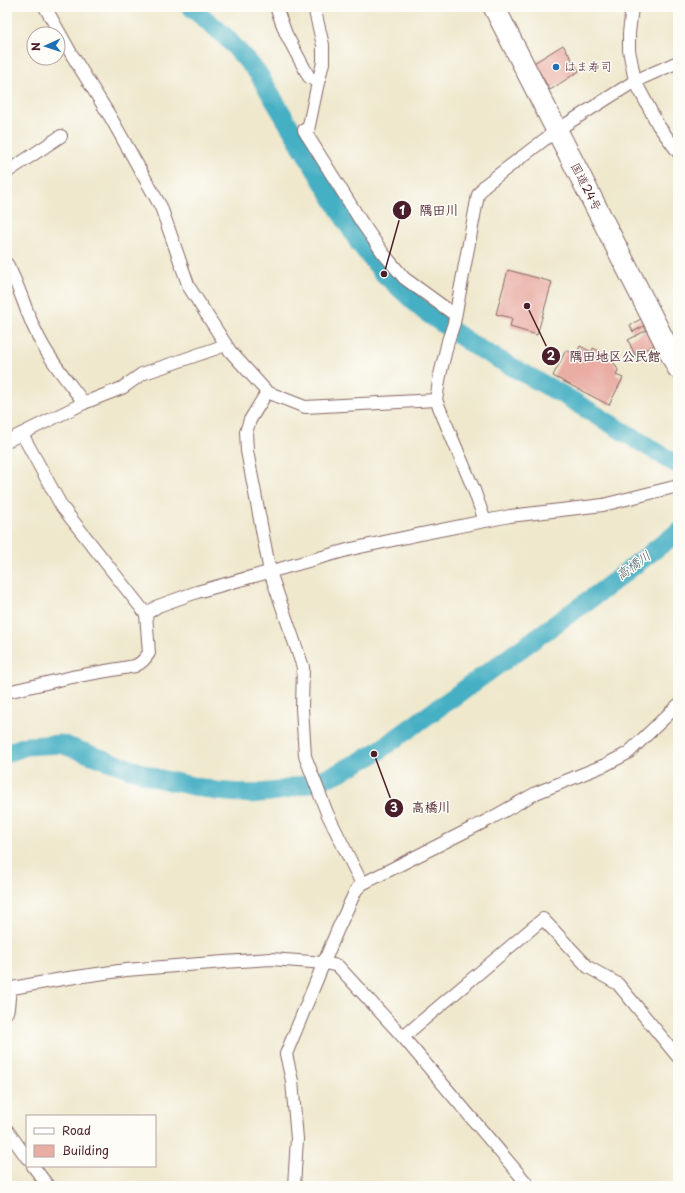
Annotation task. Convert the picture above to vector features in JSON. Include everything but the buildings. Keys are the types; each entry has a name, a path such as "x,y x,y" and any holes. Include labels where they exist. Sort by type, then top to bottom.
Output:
{"highway":[{"name":"国道24号","path":"494,7 678,368"}],"street":[{"path":"45,7 72,56 111,118 161,207 189,287 226,346 267,392 306,407 436,400"},
{"path":"276,7 286,34 309,77 318,82"},
{"path":"314,7 323,45 323,63 306,132 362,223 383,253 404,278 454,319"},
{"path":"632,7 629,44 635,81 658,125 678,152"},
{"path":"485,521 474,490 436,400 440,375 454,319 478,195 485,185 557,130 635,81 678,62"},
{"path":"7,172 61,136"},
{"path":"7,264 15,278 35,332 53,362 84,403"},
{"path":"7,441 84,403 122,388 142,374 226,346"},
{"path":"267,392 250,420 246,432 247,451 270,572 303,667 302,708 305,756 327,814 362,884"},
{"path":"7,692 72,677 140,664 149,653 146,614 62,507 22,434"},
{"path":"146,614 158,606 197,592 351,549 510,516 603,505 678,486"},
{"path":"294,1186 297,1139 292,1081 286,1054 337,931 356,890 362,884 488,820 536,793 605,765 628,753 678,705"},
{"path":"403,1037 543,919 588,967 618,984 678,1057"},
{"path":"7,1012 9,989 126,970 271,959 325,963 338,966 403,1037 529,1186"},
{"path":"7,1130 26,1157"},
{"path":"34,1167 48,1186"}],"waterway":[{"path":"191,7 225,36 258,73 359,243 384,274 424,311 476,347 565,396 678,465"},
{"name":"高橋川","path":"7,753 26,746 61,744 156,778 216,791 252,794 278,791 311,783 336,774 374,754 600,592 678,532"}],"place":[{"name":"はま寿司","path":"556,67"},
{"name":"隅田川","path":"384,274"},
{"name":"隅田地区公民館","path":"527,306"},
{"name":"高橋川","path":"374,754"}]}
